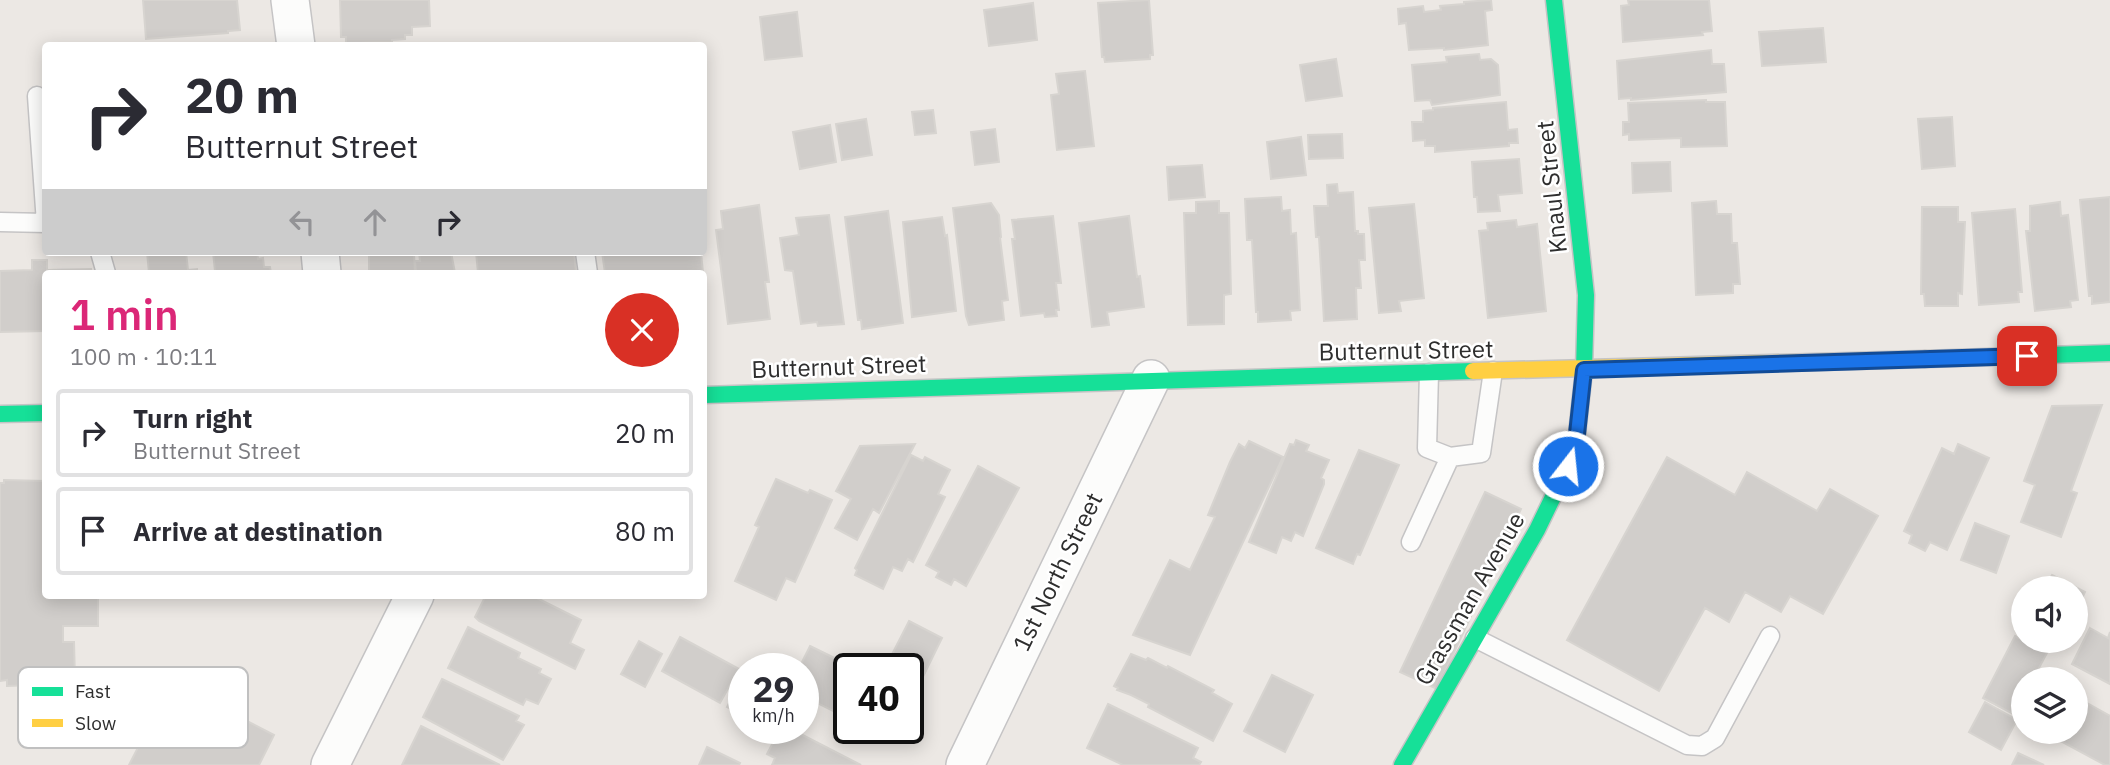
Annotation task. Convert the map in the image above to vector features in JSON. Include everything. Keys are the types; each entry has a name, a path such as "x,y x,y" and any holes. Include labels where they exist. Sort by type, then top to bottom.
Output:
{"street":[{"path":"290,0 295,42"},
{"name":"Knaul Street","path":"1554,0 1586,295 1584,370"},
{"name":"Butternut Street","path":"707,395 1151,379 1584,370 2110,354"},
{"name":"Grassman Avenue","path":"1402,765 1537,530 1568,466 1577,434 1584,370"},
{"name":"1st North Street","path":"964,765 1151,379"},
{"path":"0,414 42,413"},
{"path":"330,765 413,599"}],"lane":[{"path":"37,96 42,167"},
{"path":"0,222 42,223"},
{"path":"1429,373 1427,449 1450,457 1481,453 1493,371"},
{"path":"1411,542 1450,457"},
{"path":"1475,638 1687,745 1702,746 1715,738 1770,636"}],"building":[{"path":"143,0 237,0 240,30 146,39"},
{"path":"340,0 429,0 430,26 412,27 412,35 405,35 405,39 392,42 346,42 346,37 341,37"},
{"path":"1149,0 1153,55 1150,55 1150,59 1105,62 1102,57 1098,3"},
{"path":"1491,0 1492,10 1485,11 1488,45 1444,50 1409,50 1406,23 1399,24 1398,9 1423,6 1424,12 1441,10 1440,6"},
{"path":"1628,0 1709,0 1712,31 1702,32 1703,35 1623,42 1621,6 1629,5"},
{"path":"1033,3 1037,40 989,46 984,10"},
{"path":"797,12 802,56 765,60 760,17"},
{"path":"1823,28 1826,62 1762,66 1759,32"},
{"path":"1711,50 1712,64 1724,64 1726,92 1619,99 1617,61"},
{"path":"1479,54 1480,60 1491,59 1498,65 1500,95 1432,105 1430,100 1415,101 1412,65 1447,62 1446,57"},
{"path":"1336,59 1342,96 1306,101 1300,65"},
{"path":"1085,71 1094,146 1057,150 1051,95 1059,94 1056,74"},
{"path":"1706,100 1725,102 1727,146 1681,147 1681,138 1629,140 1629,134 1623,135 1623,122 1629,122 1628,103"},
{"path":"1506,102 1508,130 1517,129 1518,143 1435,152 1435,146 1425,146 1425,140 1413,141 1412,122 1423,122 1423,111"},
{"path":"933,110 936,133 915,135 912,112"},
{"path":"1952,117 1955,166 1922,169 1918,119"},
{"path":"866,119 872,155 842,160 836,124"},
{"path":"830,125 836,162 800,169 793,132"},
{"path":"995,129 999,162 975,165 971,132"},
{"path":"1342,134 1343,158 1309,159 1308,135"},
{"path":"1301,137 1306,175 1271,179 1267,142"},
{"path":"1519,159 1522,193 1498,195 1500,211 1478,212 1477,197 1474,197 1472,162"},
{"path":"1670,162 1671,191 1633,193 1632,163"},
{"path":"1202,165 1205,197 1169,200 1167,167"},
{"path":"1337,184 1338,193 1353,192 1355,231 1364,234 1365,260 1359,260 1361,288 1356,288 1357,319 1324,321 1319,237 1316,237 1314,206 1328,206 1327,185"},
{"path":"1281,197 1282,211 1290,210 1291,234 1296,233 1300,310 1290,311 1291,320 1258,322 1252,240 1247,240 1245,199"},
{"path":"2110,197 2110,302 2092,304 2080,200"},
{"path":"1219,201 1219,213 1229,213 1231,294 1224,295 1224,324 1188,325 1184,213 1196,213 1196,202"},
{"path":"1716,201 1717,214 1731,214 1732,243 1737,243 1740,284 1733,284 1733,293 1696,295 1692,203"},
{"path":"2060,202 2061,216 2068,215 2078,300 2070,301 2071,307 2035,311 2026,231 2030,231 2030,206"},
{"path":"991,203 999,215 1008,300 1002,301 1004,320 969,325 953,208"},
{"path":"1414,204 1424,298 1399,301 1401,311 1379,313 1369,208"},
{"path":"759,205 769,282 765,282 770,319 728,324 716,230 723,229 721,211"},
{"path":"1922,207 1958,207 1958,222 1965,222 1962,294 1958,293 1958,306 1925,306 1924,294 1921,294"},
{"path":"2015,209 2022,292 2018,292 2019,302 1979,305 1972,213"},
{"path":"888,211 903,323 862,329 861,320 858,320 845,217"},
{"path":"829,215 844,324 801,324 793,271 785,270 780,238 799,235 796,218"},
{"path":"1053,216 1061,283 1056,283 1059,310 1056,310 1057,316 1045,317 1044,313 1021,316 1012,220"},
{"path":"1129,216 1144,307 1107,312 1109,325 1092,327 1079,223"},
{"path":"942,217 945,236 947,235 956,311 912,317 903,222"},
{"path":"1516,220 1517,227 1537,224 1546,311 1488,318 1479,231 1488,230 1487,223"},
{"path":"147,256 186,256 188,270 149,270"},
{"path":"213,256 258,256 258,259 263,258 264,267 270,267 270,270 215,270"},
{"path":"369,256 414,256 415,270 369,270"},
{"path":"419,256 452,256 454,270 416,270 415,261 420,261"},
{"path":"476,256 574,256 576,270 478,270"},
{"path":"603,256 701,256 703,270 605,270"},
{"path":"32,260 47,260 47,270 42,270 42,331 0,332 0,271 32,270"},
{"path":"2102,405 2071,491 2077,493 2061,537 2021,522 2035,485 2024,481 2052,406"},
{"path":"1296,440 1309,445 1306,451 1329,460 1321,478 1324,484 1303,536 1295,532 1291,541 1282,537 1276,553 1249,542 1290,444 1294,445"},
{"path":"1249,441 1283,457 1190,655 1133,635 1170,560 1190,570 1215,517 1208,515 1230,462 1239,444 1245,448"},
{"path":"915,444 879,513 873,509 857,540 835,528 851,499 836,491 860,446"},
{"path":"1958,444 1989,458 1947,550 1930,542 1925,551 1909,543 1912,535 1904,531 1942,448 1954,454"},
{"path":"1359,450 1399,465 1360,555 1357,554 1353,564 1316,548"},
{"path":"911,455 923,461 925,457 950,470 938,494 945,497 913,562 908,559 902,571 893,567 883,589 855,575 855,568"},
{"path":"1667,457 1735,495 1747,472 1817,511 1830,489 1878,516 1823,614 1790,596 1781,612 1745,592 1729,622 1705,608 1659,691 1567,640"},
{"path":"978,466 1019,488 966,586 954,579 951,585 936,577 939,572 926,565"},
{"path":"776,479 832,500 795,582 786,578 776,600 735,581 759,527 755,525"},
{"path":"4,480 42,481 42,599 98,599 98,626 63,626 63,642 74,642 75,667 18,667 18,686 7,686 7,680 0,681 0,483 4,483"},
{"path":"1485,492 1521,509 1437,689 1400,672"},
{"path":"1975,523 2009,536 1996,573 1961,560"},
{"path":"484,599 539,599 581,620 570,643 584,650 575,669 475,617"},
{"path":"909,621 942,638 924,675 924,653 893,653"},
{"path":"468,627 520,653 518,658 541,669 539,673 551,679 538,704 526,699 523,705 448,668"},
{"path":"2090,628 2108,638 2110,632 2110,684 2088,672 2088,667 2072,664 2078,653 2088,653"},
{"path":"680,637 728,663 728,689 720,703 662,671"},
{"path":"639,641 662,654 645,687 621,674"},
{"path":"2011,644 2011,653 2047,653 2039,667 2011,667 2011,713 1983,698"},
{"path":"810,646 833,657 833,711 819,704 819,653 806,653"},
{"path":"1131,654 1146,660 1148,658 1167,668 1168,666 1214,690 1212,693 1232,704 1213,741 1148,707 1149,704 1117,690 1114,686"},
{"path":"1272,675 1313,695 1285,752 1244,731"},
{"path":"442,679 519,716 516,721 524,725 503,760 423,717"},
{"path":"1985,702 2011,717 2011,731 2001,750 1969,732"},
{"path":"1108,704 1198,748 1193,758 1201,762 1199,765 1123,765 1087,748"},
{"path":"2088,704 2110,716 2110,765 2105,765 2066,744 2088,744"},
{"path":"248,722 274,735 259,765 129,765 138,748 248,748"},
{"path":"421,726 500,765 402,765"},
{"path":"819,743 861,765 772,765 775,758 767,754 772,744"},
{"path":"707,747 740,763 739,765 699,765"},
{"path":"2018,753 2044,765 2012,765"}],"traffic: fast":[{"path":"1402,765 1537,530 1568,466 1577,434 1584,370 1586,295 1554,0"},
{"path":"1925,359 2110,353"},
{"path":"707,395 1473,371"},
{"path":"0,414 42,413"}],"traffic: slow":[{"path":"1473,371 1925,359"}],"route":[{"path":"1568,466 1577,434 1584,370 2027,356"}]}
